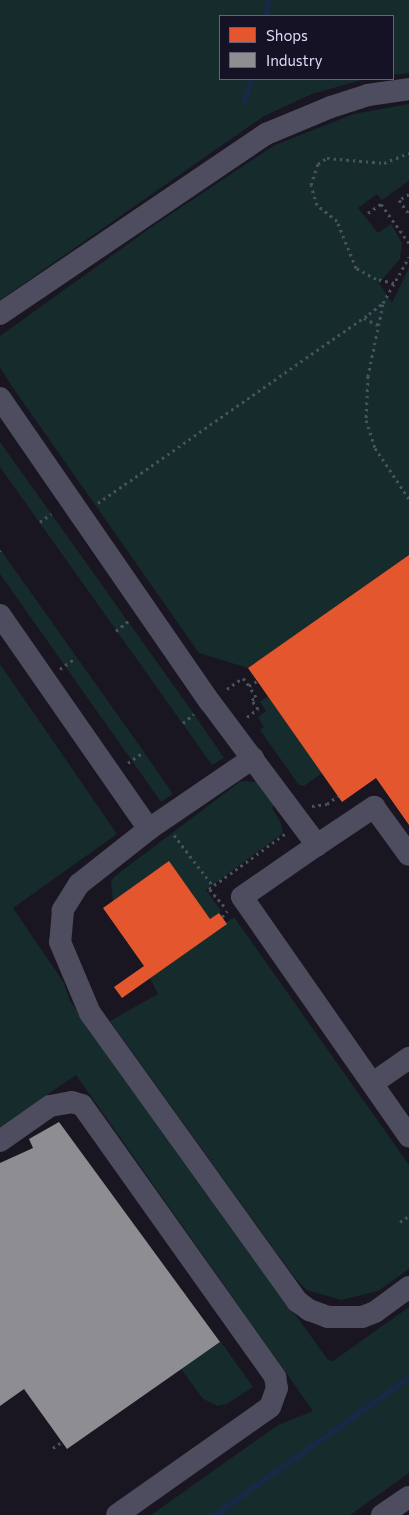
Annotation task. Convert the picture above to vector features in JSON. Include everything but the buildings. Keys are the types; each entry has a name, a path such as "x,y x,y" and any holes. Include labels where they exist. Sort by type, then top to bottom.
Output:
{"lane":[{"path":"0,314 266,134 331,107 368,95 409,89"},
{"path":"0,398 210,702 317,845"},
{"path":"0,615 149,830"},
{"path":"253,758 149,830 79,884 62,910 60,942 90,1013 297,1301 309,1310 328,1317 362,1317 375,1312 409,1287"},
{"path":"409,855 374,807 242,897 409,1136"},
{"path":"373,1083 409,1058"},
{"path":"0,1141 50,1106 72,1102 82,1105 275,1377 277,1388 270,1407 117,1515"},
{"path":"382,1515 409,1498"}],"path":[{"path":"394,283 376,279 356,268 337,221 317,205 310,185 318,164 327,158 384,163 409,154"},
{"path":"409,194 399,200 409,214"},
{"path":"368,213 381,204 409,243"},
{"path":"409,257 383,303 368,376 366,420 375,448 409,499"},
{"path":"98,503 383,303"},
{"path":"363,318 370,318 378,325"},
{"path":"40,522 51,514"},
{"path":"116,631 127,622"},
{"path":"65,666 76,658"},
{"path":"227,690 243,678 249,686 256,697 252,700 258,708 246,716"},
{"path":"249,686 257,680"},
{"path":"183,723 194,714"},
{"path":"132,760 144,752"},
{"path":"212,886 282,839 286,825"},
{"path":"174,835 212,886 210,888 228,913 222,917"},
{"path":"400,1222 409,1216"},
{"path":"53,1448 62,1442"}],"green space":[{"path":"0,0 409,0 409,73 394,75 394,15 219,15 219,80 361,80 312,94 264,116 0,300"},
{"path":"409,104 409,181 382,200 377,194 358,208 378,233 391,224 402,243 400,259 379,283 392,303 409,268 409,555 248,668 199,653 11,385 0,367 0,336 153,226 275,145 354,114"},
{"path":"0,442 224,758 212,765 0,467"},
{"path":"0,549 173,794 161,802 0,574"},
{"path":"0,664 117,834 13,908 64,983 70,1001 328,1360 333,1361 409,1307 409,1473 350,1515 151,1515 278,1425 313,1411 76,1075 0,1127"},
{"path":"268,696 322,773 304,786 299,785 260,730 264,727 258,717 266,711 260,702"},
{"path":"241,781 257,782 276,805 272,808 281,823 283,833 206,890 221,911 219,913 210,919 169,862 113,901 111,881 115,876"},
{"path":"234,917 409,1165 409,1269 378,1291 341,1300 307,1290 294,1277 110,1021 158,994 150,978"},
{"path":"221,1342 253,1387 227,1404 217,1406 203,1399 181,1369"}],"waterway":[{"path":"267,15 268,0"},
{"path":"244,102 252,80"},
{"path":"215,1515 409,1378"}]}
